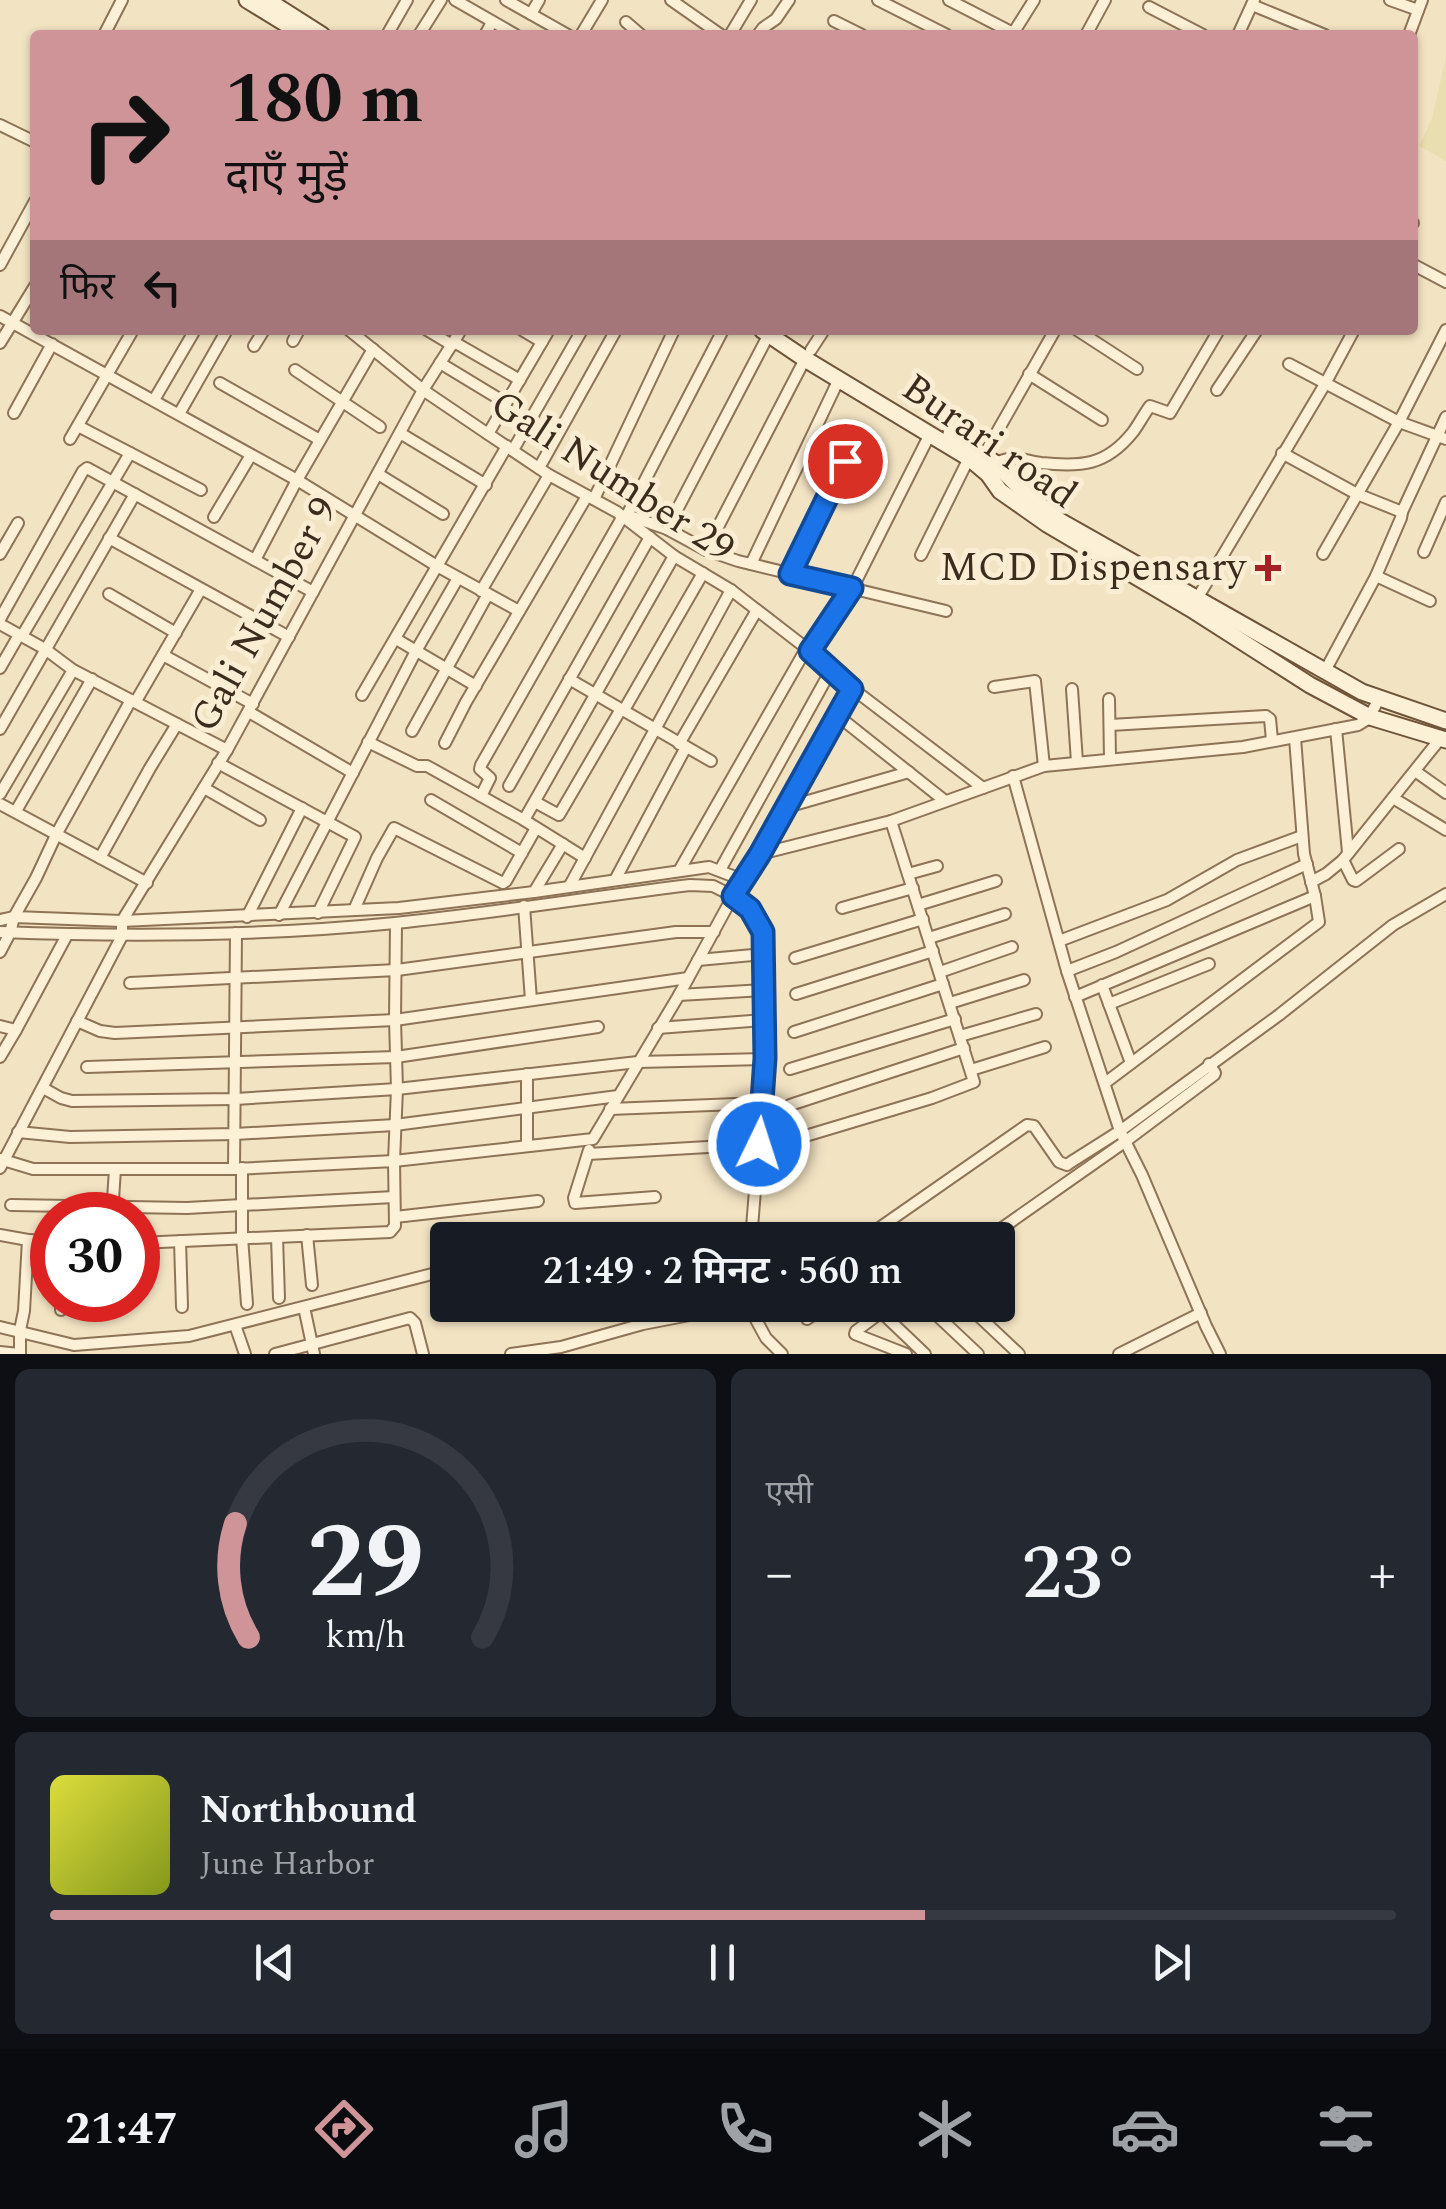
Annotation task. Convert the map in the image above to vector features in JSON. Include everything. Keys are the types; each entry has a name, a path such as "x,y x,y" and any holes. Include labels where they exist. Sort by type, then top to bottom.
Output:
{"main road":[{"path":"247,0 299,30"},
{"path":"267,0 300,30"},
{"name":"Burari road","path":"776,335 983,459 1060,520 1198,597 1310,684 1370,716 1443,740"},
{"name":"Burari road","path":"808,355 839,379 930,434 983,459 1000,491 1046,524 1191,608 1362,692 1446,721"}],"street":[{"path":"107,30 122,0"},
{"path":"390,30 407,0"},
{"path":"422,30 442,0"},
{"path":"455,0 507,30"},
{"path":"506,0 559,30"},
{"path":"531,14 539,0"},
{"path":"584,30 602,0"},
{"path":"671,0 714,30"},
{"path":"733,30 751,0"},
{"path":"762,30 776,20 789,0"},
{"path":"878,0 937,30"},
{"path":"949,0 1005,30"},
{"path":"1015,30 1034,0"},
{"path":"1089,30 1105,0"},
{"path":"1390,0 1420,5 1411,30"},
{"path":"1240,30 1253,2 1314,30"},
{"path":"1150,7 1194,30"},
{"path":"834,21 852,30"},
{"path":"487,30 492,22"},
{"path":"626,22 636,30"},
{"path":"2,130 30,140"},
{"path":"0,265 30,210"},
{"path":"1418,267 1446,282"},
{"path":"0,343 30,294"},
{"path":"0,316 30,332"},
{"path":"1322,554 1399,422 1446,330"},
{"path":"36,335 297,480 520,611"},
{"path":"70,440 130,335"},
{"path":"154,400 192,335"},
{"path":"179,414 224,335"},
{"path":"254,346 261,335"},
{"path":"293,341 296,335"},
{"name":"Gali Number 29","path":"356,335 423,390 544,472 622,514 674,556 731,590 982,788"},
{"path":"437,335 520,380"},
{"name":"Gali Number 9","path":"1,1162 43,1088 122,929 251,708 423,390 458,335"},
{"path":"530,335 542,342"},
{"path":"488,434 546,335"},
{"path":"362,695 579,335"},
{"path":"412,731 613,335"},
{"path":"445,743 590,497 671,335"},
{"path":"481,796 490,778 480,769 481,765 721,335"},
{"path":"667,529 768,335"},
{"path":"706,550 821,335"},
{"path":"921,555 983,459 1051,335"},
{"path":"1085,335 1136,369"},
{"path":"983,459 1015,456 1035,462 1078,465 1104,458 1134,430 1150,406 1170,413 1216,335"},
{"path":"1217,390 1254,335"},
{"path":"1198,597 1351,335"},
{"path":"14,413 52,344"},
{"path":"255,560 372,348"},
{"path":"440,364 506,403"},
{"path":"1289,364 1399,422 1441,438"},
{"path":"295,370 380,427"},
{"path":"1028,374 1102,420"},
{"path":"751,564 839,379"},
{"path":"220,383 320,440"},
{"path":"1325,671 1376,576 1402,512 1441,438 1446,417"},
{"path":"78,426 200,490"},
{"path":"400,433 486,485"},
{"path":"680,871 808,650 852,588 930,434"},
{"path":"0,668 130,453"},
{"path":"1282,453 1357,494 1402,512"},
{"path":"214,518 252,455"},
{"path":"790,574 845,461"},
{"path":"227,750 73,670 0,622 87,468 313,592"},
{"path":"378,474 443,514"},
{"path":"0,730 135,494"},
{"path":"1424,552 1446,502"},
{"path":"622,514 667,529 706,550 751,564 946,611"},
{"path":"0,554 18,523"},
{"path":"509,786 650,537"},
{"path":"109,538 288,637"},
{"path":"524,820 674,556"},
{"path":"535,802 559,814 703,573"},
{"path":"1376,576 1430,601"},
{"path":"280,915 416,650 458,578"},
{"path":"0,952 5,933 57,834 201,589"},
{"path":"569,887 731,590"},
{"path":"109,594 176,632"},
{"path":"615,880 682,745 757,610"},
{"path":"396,638 476,686"},
{"path":"163,655 353,773"},
{"path":"0,794 73,670"},
{"path":"720,870 831,670"},
{"path":"16,811 92,679"},
{"path":"569,679 711,762"},
{"path":"994,687 1035,682 1044,766"},
{"path":"655,1197 575,1203 574,1198 592,1139 852,689"},
{"path":"1072,689 1078,762"},
{"path":"1109,699 1110,758"},
{"path":"760,854 891,820 1044,766 1243,747 1364,723 1379,699"},
{"path":"838,716 945,801"},
{"path":"1110,725 1266,716 1270,719 1272,740"},
{"path":"100,858 177,724"},
{"path":"1336,728 1345,857 1353,880 1399,849"},
{"path":"1105,1083 1317,924 1320,917 1302,836 1295,738"},
{"path":"1312,882 1345,857 1443,740"},
{"path":"368,742 417,766 427,766 586,858"},
{"path":"218,763 354,836 318,913"},
{"path":"1415,770 1446,793"},
{"path":"787,807 908,772"},
{"path":"1012,776 1075,997 1123,1136 1220,1354"},
{"path":"204,788 260,820"},
{"path":"1393,798 1446,830"},
{"path":"431,800 522,853"},
{"path":"0,804 147,884"},
{"path":"247,916 302,808"},
{"path":"782,1143 972,1084 974,1080 891,820"},
{"path":"354,910 394,828 503,883 536,828"},
{"path":"1059,941 1167,900 1237,860 1302,836"},
{"path":"534,892 563,844"},
{"path":"1067,971 1307,864"},
{"path":"908,874 937,866"},
{"path":"5,933 67,934 247,916 399,908 680,871 720,870 738,889 763,932 765,1058 752,1222"},
{"path":"918,905 996,881"},
{"path":"0,920 14,917 122,929 236,933 396,923 690,885 738,889"},
{"path":"842,908 913,888"},
{"path":"1008,1222 1393,926 1446,894"},
{"path":"1075,997 1316,896"},
{"path":"524,906 531,1000"},
{"path":"0,910 14,917"},
{"path":"929,938 1005,914"},
{"path":"795,958 923,919"},
{"path":"160,1242 394,1229 398,1090 396,923"},
{"path":"130,982 397,970 676,932 714,932"},
{"path":"236,933 234,1134 246,1304"},
{"path":"0,1057 67,934"},
{"path":"794,1032 941,978 1012,946"},
{"path":"796,994 933,951"},
{"path":"698,960 764,954"},
{"path":"1109,1004 1209,964"},
{"path":"77,1021 115,1033 395,1020 688,978"},
{"path":"950,1003 1024,980"},
{"path":"1102,986 1132,1063"},
{"path":"678,995 764,990"},
{"path":"960,1036 1036,1014"},
{"path":"790,1069 954,1019"},
{"path":"658,1028 764,1020"},
{"path":"0,1026 16,1030"},
{"path":"87,1067 396,1057 598,1028"},
{"path":"971,1070 1045,1046"},
{"path":"790,1104 964,1048"},
{"path":"43,1088 72,1101 235,1099 398,1090 638,1062 765,1058"},
{"path":"527,1074 527,1146"},
{"path":"18,1132 70,1137 395,1126 618,1096"},
{"path":"610,1109 762,1103"},
{"path":"891,1222 1027,1125 1034,1126 1066,1165 1123,1136"},
{"path":"1,1162 34,1169 238,1168 394,1161 592,1139"},
{"path":"588,1154 759,1144"},
{"path":"113,1192 115,1169"},
{"path":"160,1209 394,1197"},
{"path":"395,1218 538,1201"},
{"path":"12,1205 30,1206"},
{"path":"0,1235 28,1240 20,1354 0,1352"},
{"path":"307,1235 312,1285"},
{"path":"277,1236 279,1298"},
{"path":"180,1241 182,1307"},
{"path":"0,1327 20,1328 59,1349 75,1350 189,1336 430,1275"},
{"path":"304,1308 313,1350"},
{"path":"1119,1354 1201,1313"},
{"path":"275,1354 313,1350 410,1318 415,1322 423,1354"},
{"path":"511,1354 575,1349 655,1322"},
{"path":"756,1322 782,1354"},
{"path":"867,1322 855,1334 906,1354"},
{"path":"891,1322 925,1354"},
{"path":"944,1322 978,1354"},
{"path":"985,1322 1018,1354"},
{"path":"235,1324 244,1354"},
{"path":"166,1338 167,1354"},
{"path":"1144,1341 1150,1354"}],"shaded area":[{"path":"1446,57 1446,161 1419,146 1432,119"}],"place":[{"name":"MCD Dispensary","path":"1268,568"}],"route":[{"path":"759,1144 765,1058 763,932 750,909 733,896 852,689 810,651 852,588 790,574 845,461"}]}
